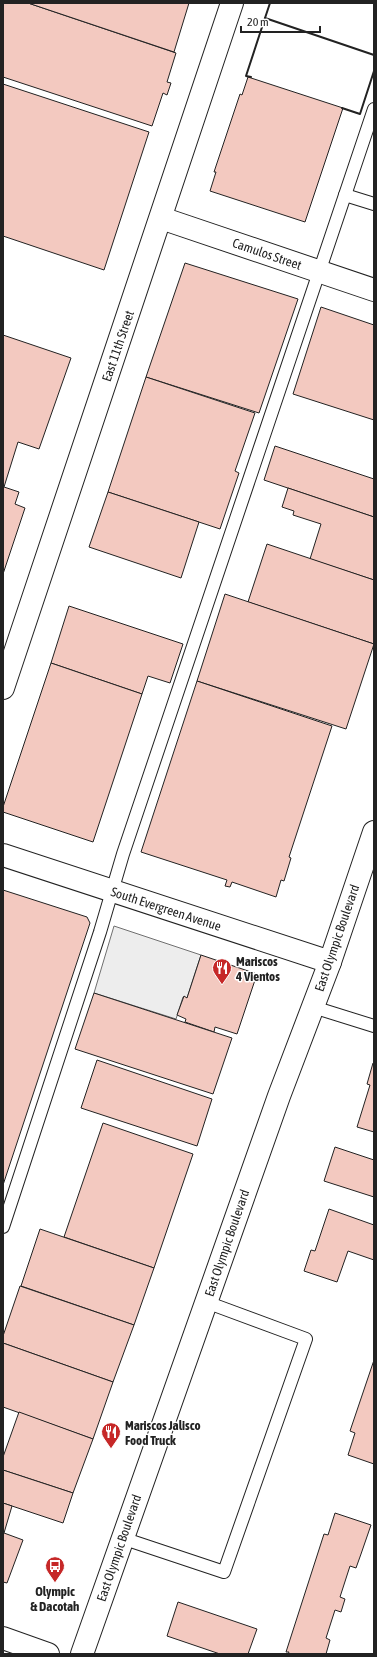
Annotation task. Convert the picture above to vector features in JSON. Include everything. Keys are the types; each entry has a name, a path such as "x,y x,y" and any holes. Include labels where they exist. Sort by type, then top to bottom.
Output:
{"street":[{"name":"East 11th Street","path":"3,688 232,3"},
{"name":"Camulos Street","path":"161,218 374,290"},
{"name":"East Olympic Boulevard","path":"82,1654 279,1096 330,962 374,832"},
{"name":"South Evergreen Avenue","path":"3,855 330,962"},
{"path":"3,1638 48,1654"}],"lane":[{"path":"3,1227 126,846 374,109"},
{"path":"345,195 374,204"},
{"path":"312,1007 374,1026"},
{"path":"122,1538 224,1572 306,1339 206,1302"}],"shaded area":[{"path":"114,926 201,955 187,998 183,997 176,1019 94,993"}],"building":[{"path":"3,3 28,3 176,53 167,82 171,83 167,95 163,93 152,126 3,77"},
{"path":"28,3 189,3 174,52"},
{"path":"248,77 343,108 305,222 210,191 216,172 214,172 240,94 242,95"},
{"path":"3,84 149,132 104,270 3,236"},
{"path":"185,263 298,299 259,413 146,377"},
{"path":"321,307 374,325 374,420 293,394"},
{"path":"3,335 71,358 39,449 18,442 4,487 19,492 15,504 25,508 3,574"},
{"path":"146,377 255,413 235,471 239,473 220,529 108,492"},
{"path":"275,446 374,479 374,517 264,480"},
{"path":"288,488 374,517 374,580 310,559 321,524 293,515 294,511 282,507"},
{"path":"108,492 199,522 181,578 89,547"},
{"path":"267,544 374,580 374,644 248,602"},
{"path":"225,594 374,644 346,729 197,681"},
{"path":"69,606 183,644 170,683 148,676 142,694 51,663"},
{"path":"51,663 142,694 93,842 3,812 3,807"},
{"path":"197,681 332,726 289,857 291,858 284,881 281,880 276,897 232,882 230,887 225,886 227,880 141,852"},
{"path":"3,890 87,917 90,923 3,1185"},
{"name":"Mariscos 4 Vientos","path":"201,955 257,974 237,1034 215,1027 214,1032 185,1022 186,1019 177,1015 184,996 187,998"},
{"path":"94,993 232,1038 213,1094 75,1049"},
{"path":"97,1060 212,1099 197,1146 81,1108"},
{"path":"373,1063 374,1132 357,1127 370,1085 367,1084"},
{"path":"103,1123 193,1154 154,1268 64,1237"},
{"path":"335,1147 374,1160 374,1197 324,1181"},
{"path":"329,1209 374,1225 374,1260 348,1251 337,1282 304,1271 311,1250 315,1251"},
{"path":"40,1229 154,1268 134,1325 21,1286"},
{"path":"20,1286 134,1325 113,1382 3,1343 3,1336"},
{"path":"3,1343 113,1382 93,1439 3,1407"},
{"path":"374,1360 374,1464 348,1455 355,1433 350,1431"},
{"path":"19,1412 93,1439 73,1493 3,1470 3,1457"},
{"path":"3,1470 73,1493 63,1523 3,1503"},
{"path":"3,1503 12,1506 4,1533 23,1540 7,1583 3,1582"},
{"path":"335,1513 371,1525 356,1568 350,1566 340,1597 345,1599 341,1612 335,1610 326,1638 330,1640 326,1654 288,1654 289,1652 286,1652 324,1534 328,1535"},
{"path":"178,1602 257,1629 248,1654 220,1654 167,1636"}],"wall":[{"path":"270,3 265,18 374,55"},
{"path":"251,77 246,76 265,18"},
{"path":"342,108 360,114 374,71"}],"place":[{"name":"Mariscos 4 Vientos","path":"222,985"},
{"name":"Mariscos Jalisco Food Truck","path":"111,1449"},
{"name":"Olympic & Dacotah","path":"55,1583"}]}
